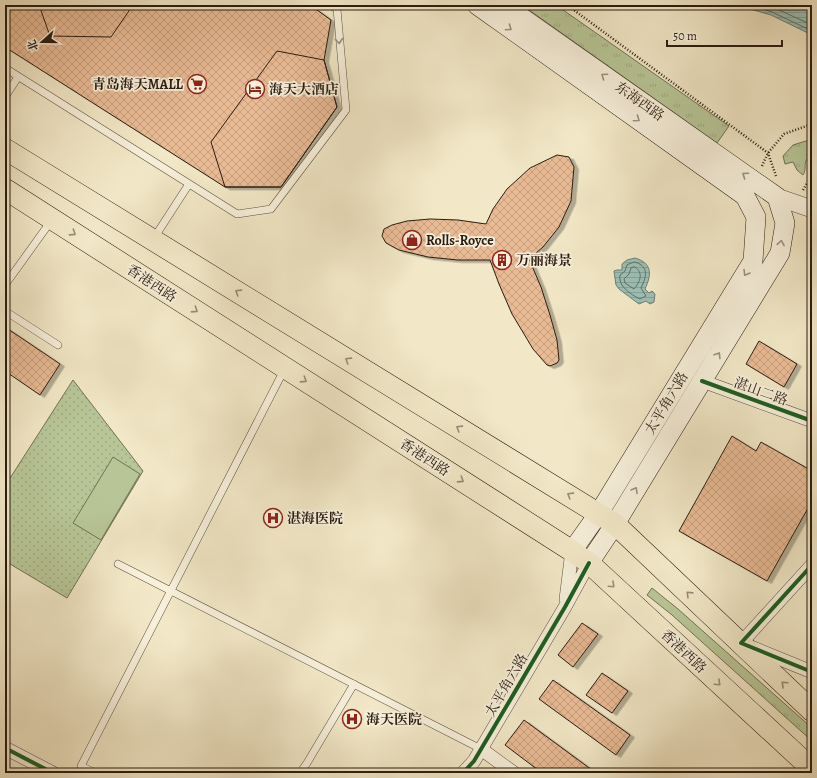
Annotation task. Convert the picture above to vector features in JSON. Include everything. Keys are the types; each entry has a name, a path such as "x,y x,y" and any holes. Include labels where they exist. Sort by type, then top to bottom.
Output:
{"main road":[{"name":"东海西路","path":"477,5 750,189 777,197"},
{"name":"东海西路","path":"504,5 750,189"},
{"path":"5,149 607,518 812,711"},
{"name":"香港西路","path":"5,189 589,563 812,768"},
{"name":"太平角六路","path":"607,518 753,261 756,217 750,189"},
{"name":"太平角六路","path":"572,551 607,518 702,381 780,253 785,223 777,197"},
{"path":"589,563 607,518"}],"street":[{"path":"777,197 809,201"},
{"name":"湛山二路","path":"702,381 812,421"},
{"name":"太平角六路","path":"464,773 474,761 565,607 572,551"},
{"path":"565,607 589,563"},
{"path":"812,565 741,643 812,672"},
{"path":"5,748 52,773"},
{"path":"481,749 514,773"}],"lane":[{"path":"5,68 237,214 271,209 346,110 334,6"},
{"path":"5,97 18,77"},
{"path":"153,240 189,184"},
{"path":"5,285 52,220"},
{"path":"5,311 58,345"},
{"path":"95,773 81,766 285,368"},
{"path":"118,564 481,749"},
{"path":"300,773 354,684"}],"path":[{"path":"567,5 768,153 777,176"},
{"path":"750,189 768,153 784,134 812,124"},
{"path":"809,201 801,192 812,175"}],"green space":[{"path":"522,5 556,5 729,126 717,143"},
{"path":"806,141 812,141 812,154 806,162 803,175 797,170 793,162 785,164 783,156 793,145"},
{"path":"73,380 143,471 67,598 5,561 5,486"},
{"path":"113,457 140,474 101,540 73,523"},
{"path":"652,588 678,609 812,728 812,741 672,615 647,595"}],"water":[{"path":"736,5 812,5 812,35 771,15"},
{"path":"635,258 645,263 649,270 649,279 645,289 649,293 652,291 655,294 654,302 650,304 646,301 639,304 616,285 614,271 622,270 622,264 627,260"}],"building":[{"name":"青岛海天MALL","path":"10,5 310,5 331,20 324,60 337,107 281,187 225,187 5,47 5,14"},
{"path":"39,5 133,5 111,37 50,36"},
{"path":"277,51 324,60 337,107 281,187 225,187 211,142"},
{"name":"万丽海景","path":"557,155 569,157 574,167 571,201 559,227 543,247 529,259 541,287 557,340 559,360 557,363 550,366 547,365 533,349 512,314 490,260 458,260 428,257 399,250 386,243 382,236 384,229 407,221 430,219 458,220 486,224 493,209 507,189 530,168"},
{"path":"5,327 60,364 40,395 5,371"},
{"path":"759,341 797,364 784,387 746,364"},
{"path":"732,436 756,451 761,442 812,471 812,501 767,581 679,531"},
{"path":"582,623 598,634 573,667 558,655"},
{"path":"602,673 628,691 612,713 586,695"},
{"path":"553,680 630,735 616,755 539,699"},
{"path":"524,720 596,773 542,773 505,745"}],"cycle path":[{"path":"702,381 812,421"},
{"path":"463,773 474,761 565,607 589,563"},
{"path":"812,565 741,643 812,672"},
{"path":"5,748 53,773"}],"place":[{"name":"青岛海天MALL","path":"197,84"},
{"name":"海天大酒店","path":"255,89"},
{"name":"Rolls-Royce","path":"412,240"},
{"name":"万丽海景","path":"502,260"},
{"name":"湛海医院","path":"273,518"},
{"name":"海天医院","path":"352,719"}]}
